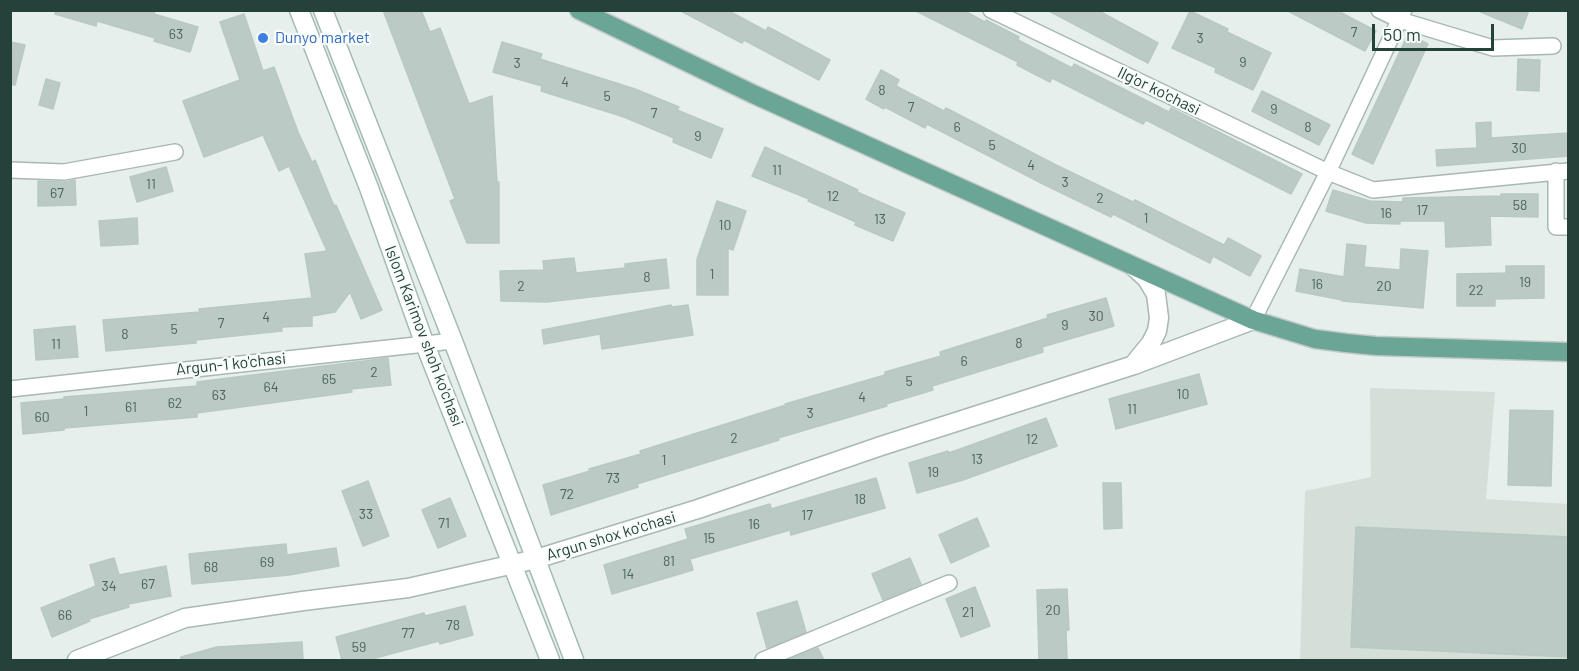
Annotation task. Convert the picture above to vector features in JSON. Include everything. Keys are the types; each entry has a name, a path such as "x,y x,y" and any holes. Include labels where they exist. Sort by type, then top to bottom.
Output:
{"main road":[{"name":"Islom Karimov shoh ko'chasi","path":"299,10 369,188 424,342 550,660"},
{"name":"Islom Karimov shoh ko'chasi","path":"323,10 453,340 574,660"},
{"path":"579,10 753,94 1253,320 1315,339 1356,344 1569,352"},
{"path":"1132,266 1147,279 1156,294 1159,307 1157,331 1143,355 1134,364"},
{"name":"Argun shox ko'chasi","path":"77,660 185,618 408,588 536,559 698,509 881,446 1134,364 1253,320"}],"street":[{"name":"Ilg'or ko'chasi","path":"991,10 1328,172 1373,190 1562,171"},
{"path":"1379,10 1402,15 1493,48 1553,46"},
{"path":"1253,320 1328,172 1402,15"},
{"path":"10,170 64,172 175,152"},
{"path":"1562,171 1556,227 1569,227"},
{"name":"Argun-1 ko'chasi","path":"10,389 453,340"},
{"path":"763,660 949,583"}],"shaded area":[{"path":"1370,388 1495,392 1486,499 1568,504 1568,660 1300,660 1305,491 1371,477"}],"building":[{"path":"56,10 155,10 154,14 198,27 190,52 154,41 155,38 97,21 96,26 55,14"},
{"path":"383,10 421,10 430,32 440,28 469,104 492,96 497,183 499,182 499,243 467,243 450,201 455,199"},
{"path":"679,10 727,10 766,31 768,27 830,60 819,80 744,40 742,43"},
{"path":"914,10 963,10 1019,37 1018,40 1072,68 1074,64 1169,112 1171,108 1302,174 1291,194 1146,120 1143,124 1052,78 1050,82 1017,65 1018,62"},
{"path":"1047,10 1097,10 1158,43 1148,63"},
{"path":"1286,10 1336,10 1376,31 1365,51"},
{"path":"1476,10 1529,10 1522,29"},
{"path":"1190,11 1271,53 1253,90 1215,72 1216,68 1172,48"},
{"path":"244,14 263,71 274,67 298,132 312,162 315,160 382,310 361,319 350,292 335,312 312,316 312,326 282,327 282,331 196,340 196,343 106,351 103,320 200,312 199,309 312,298 305,254 327,251 289,166 279,171 263,135 204,157 183,101 240,80 220,22"},
{"path":"1408,34 1428,44 1373,164 1352,154"},
{"path":"10,42 25,45 15,85 10,84"},
{"path":"502,42 542,54 540,59 635,89 679,107 677,110 723,129 711,158 673,142 674,138 624,117 541,91 542,86 493,72"},
{"path":"1518,59 1540,60 1539,91 1517,90"},
{"path":"881,70 899,80 896,86 944,111 946,108 1054,164 1133,202 1135,200 1224,245 1228,238 1261,256 1250,276 1213,256 1210,263 1113,214 1111,217 1043,184 927,124 925,128 885,107 884,109 866,99"},
{"path":"46,79 60,83 53,109 39,105"},
{"path":"1262,91 1330,125 1319,145 1252,111"},
{"path":"1491,122 1491,138 1569,133 1569,156 1437,166 1436,150 1477,148 1476,123"},
{"path":"765,147 905,213 893,241 855,225 856,222 808,201 809,199 752,176"},
{"path":"166,167 173,191 137,202 130,177"},
{"path":"75,180 76,205 38,206 38,181"},
{"path":"1333,190 1370,201 1403,202 1403,198 1538,194 1538,217 1490,216 1491,245 1446,247 1445,221 1400,221 1400,224 1366,223 1326,211"},
{"path":"717,201 746,211 733,250 728,248 728,295 697,295 697,259"},
{"path":"137,218 138,244 101,246 99,221"},
{"path":"1347,244 1366,246 1364,267 1400,270 1401,249 1428,251 1423,308 1342,301 1296,291 1300,269 1344,277"},
{"path":"574,258 576,273 625,268 625,264 666,259 669,288 547,302 501,301 500,271 544,270 543,261"},
{"path":"1506,266 1544,266 1544,298 1495,299 1495,306 1457,306 1457,274 1506,273"},
{"path":"1106,298 1114,326 1042,347 1043,352 932,386 933,390 886,404 887,406 778,438 779,440 637,484 638,487 551,515 543,485 785,404 885,375 885,372 941,356 940,352 1048,318 1047,315"},
{"path":"671,305 672,307 688,305 693,335 602,349 600,334 544,344 542,330"},
{"path":"75,326 78,357 36,360 34,330"},
{"path":"388,358 391,385 197,413 197,417 64,428 64,430 23,434 21,403 64,399 64,397 197,386 197,382"},
{"path":"1199,374 1207,404 1116,429 1109,399"},
{"path":"1510,410 1553,411 1551,486 1508,485"},
{"path":"1046,418 1057,446 963,480 917,493 909,463 948,451 949,453"},
{"path":"876,478 885,508 791,535 790,530 690,559 693,570 612,594 604,565 688,539 685,529 770,504 771,509"},
{"path":"368,481 389,536 363,546 342,491"},
{"path":"1103,483 1121,483 1122,528 1104,529"},
{"path":"450,498 466,536 438,548 422,510"},
{"path":"977,518 989,546 951,563 939,535"},
{"path":"1356,527 1569,537 1569,657 1351,647"},
{"path":"286,544 287,555 336,548 339,566 289,575 192,584 189,554"},
{"path":"114,558 119,575 166,566 171,596 128,604 129,607 89,619 90,621 52,637 41,608 96,586 90,565"},
{"path":"910,558 921,584 883,600 872,574"},
{"path":"975,587 990,626 961,637 946,599"},
{"path":"1067,589 1069,630 1066,630 1067,660 1039,660 1037,590"},
{"path":"797,601 806,632 767,648 757,613"},
{"path":"465,606 473,635 440,644 439,641 368,660 342,660 336,637 424,613 425,616"},
{"path":"302,642 303,660 181,660 181,657 217,647"},
{"path":"818,648 824,660 787,660"}],"place":[{"name":"Dunyo market","path":"263,38"}]}
